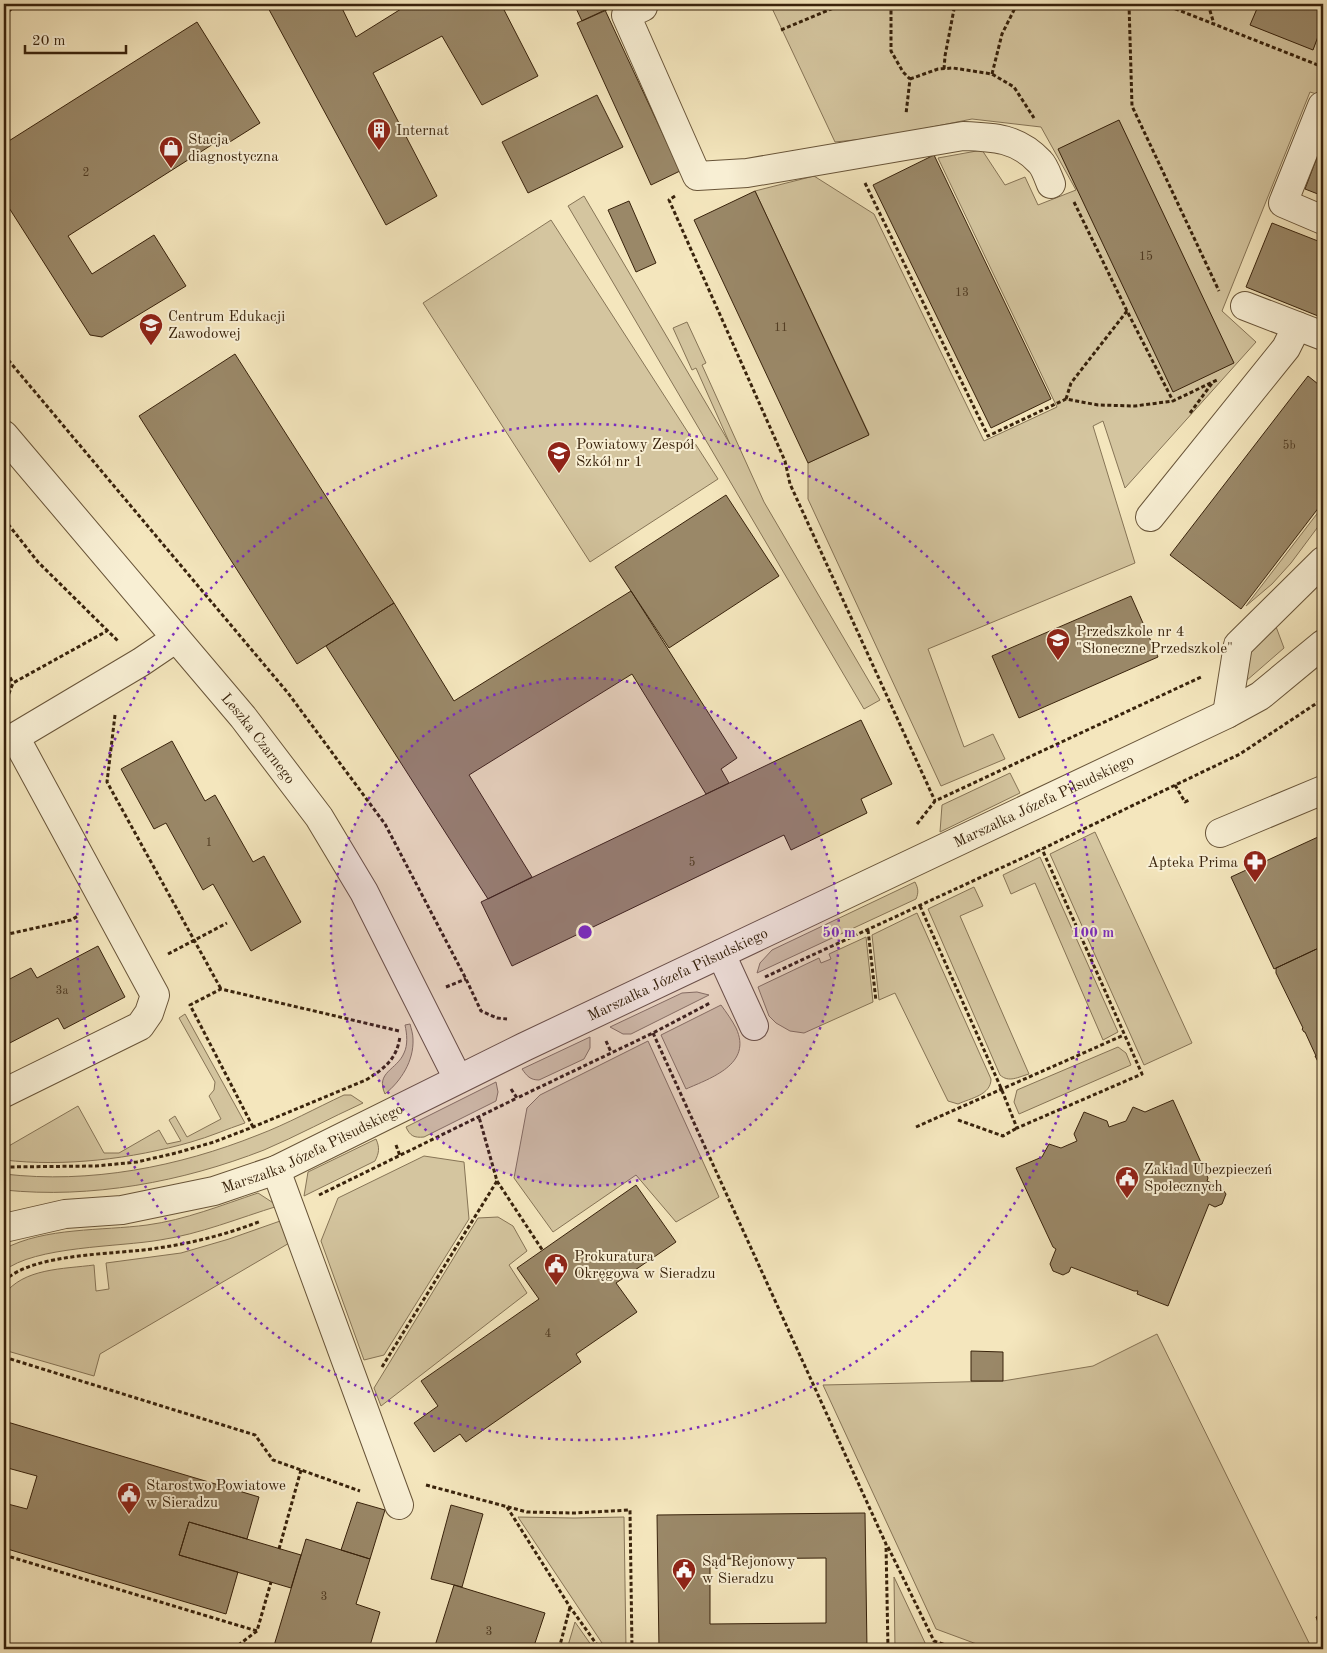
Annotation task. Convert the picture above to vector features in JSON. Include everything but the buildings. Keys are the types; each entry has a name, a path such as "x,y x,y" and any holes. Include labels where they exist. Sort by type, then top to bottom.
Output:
{"street":[{"path":"642,4 643,7 626,15 697,176 747,173 964,136 996,138 1020,146 1042,163 1051,184"},
{"path":"1322,106 1282,203 1323,220"},
{"path":"1233,301 1323,336"},
{"path":"1150,517 1286,348 1297,326"},
{"name":"Leszka Czarnego","path":"4,435 243,718 319,816 364,892 458,1079"},
{"path":"1227,714 1238,645 1323,561"},
{"path":"4,1093 140,1026 150,1013 155,995 105,901 10,744 142,662 175,638"},
{"name":"Marszałka Józefa Piłsudskiego","path":"4,1228 65,1214 122,1210 214,1191 276,1170 458,1079 1227,714 1260,696 1320,652"},
{"path":"1220,832 1323,790"},
{"path":"721,954 754,1026"},
{"path":"276,1170 399,1505"}],"path":[{"path":"4,15 17,4"},
{"path":"781,30 844,4"},
{"path":"891,4 891,51 910,80 902,147"},
{"path":"944,69 955,4"},
{"path":"992,74 1002,34 1017,4"},
{"path":"1129,4 1132,106 1233,301"},
{"path":"1163,4 1323,66 1321,49 1323,42"},
{"path":"1208,4 1214,25"},
{"path":"852,156 988,436 1066,400 1098,405 1135,406 1173,401 1223,378"},
{"path":"697,176 669,200 785,461 790,484 935,801 1208,674"},
{"path":"1066,400 1071,383 1126,312"},
{"path":"4,355 288,693 385,824 466,979 445,988"},
{"path":"1188,416 1214,382"},
{"path":"4,519 38,562 107,631 142,662"},
{"path":"4,706 13,683 107,631"},
{"path":"4,666 13,683"},
{"path":"496,1061 517,1098 737,990 1042,849 1240,754 1323,699"},
{"path":"116,706 107,782 221,990"},
{"path":"1176,785 1185,802 1189,800"},
{"path":"958,1120 1003,1136 1017,1128 1142,1074 1042,849"},
{"path":"4,935 71,920 105,901"},
{"path":"920,906 1017,1128"},
{"path":"141,968 227,923"},
{"path":"868,930 876,1001"},
{"path":"253,1127 190,1005 221,990 401,1032"},
{"path":"4,1167 96,1166 137,1162 176,1153 253,1127 366,1080 380,1072 392,1059 398,1048 401,1032 398,1024"},
{"path":"653,1032 886,1544 934,1641 949,1646 949,1649"},
{"path":"916,1127 1124,1035"},
{"path":"479,1117 497,1181 543,1250"},
{"path":"359,1400 387,1360 497,1181"},
{"path":"279,1549 301,1470"},
{"path":"506,1506 570,1607 600,1649"},
{"path":"886,1544 888,1649"},
{"path":"4,1555 257,1631"},
{"path":"233,1649 257,1631 271,1582"},
{"path":"559,1649 570,1607"}],"shaded area":[{"path":"770,4 1259,4 1251,25 1313,49 1323,23 1323,96 1310,92 1222,311 1256,342 1125,488 1103,421 1093,426 1135,563 928,649 964,747 993,734 1005,759 941,786 808,499 808,463 869,434 755,191 814,176 874,214 984,441 1057,407 938,158 982,150 1005,185 1025,177 1038,205 1076,190 1041,127 972,119 882,137 835,142"},
{"path":"584,196 730,444 696,368 692,370 673,328 687,322 706,363 702,365 764,502 880,700 864,709 568,206"},
{"path":"551,220 718,479 590,562 423,303"},
{"path":"1323,506 1323,520 1291,563 1272,584 1246,606"},
{"path":"1275,624 1284,648 1246,681 1247,661 1252,648"},
{"path":"1010,773 1020,793 940,832 942,805"},
{"path":"1095,832 1192,1043 1144,1065 1050,854"},
{"path":"1040,857 1118,1032 1103,1040 1035,883 1011,894 1003,875"},
{"path":"915,882 918,890 916,899 757,973 760,963 772,950"},
{"path":"974,887 983,906 960,916 1029,1074 1014,1079 1007,1079 1000,1075 928,909"},
{"path":"917,913 991,1079 988,1089 974,1098 958,1104 948,1101 895,993 879,1000 872,935"},
{"path":"866,937 873,1002 804,1033 790,1031 776,1023 769,1016 758,987 819,958 821,963 831,959 829,954"},
{"path":"697,992 709,995 631,1034 623,1034 610,1027 682,993"},
{"path":"721,1005 736,1028 740,1041 739,1051 727,1068 707,1080 686,1089 661,1035"},
{"path":"185,1014 245,1123 191,1142 122,1157 50,1163 4,1160 4,1142 7,1147 78,1106 104,1153 119,1153 159,1130 167,1144 181,1141 169,1120 175,1116 187,1137 221,1119 209,1096 214,1090 215,1082 179,1018"},
{"path":"410,1024 413,1047 409,1063 401,1077 385,1094 383,1081 404,1053 407,1039 405,1025"},
{"path":"590,1037 590,1048 584,1059 539,1080 529,1077 522,1069"},
{"path":"648,1041 719,1197 676,1222 636,1175 553,1232 514,1178 527,1108 540,1095"},
{"path":"1118,1047 1126,1053 1131,1065 1019,1114 1014,1102 1017,1090"},
{"path":"496,1082 498,1092 496,1101 424,1137 413,1136 406,1127"},
{"path":"344,1095 351,1095 363,1103 264,1150 201,1171 169,1179 103,1190 37,1192 4,1190 4,1174 36,1177 69,1177 133,1170 197,1156 269,1131"},
{"path":"376,1139 378,1150 375,1161 304,1196 308,1172"},
{"path":"424,1156 464,1162 469,1219 384,1355 364,1360 321,1241 338,1198"},
{"path":"258,1193 278,1206 205,1230 143,1242 56,1252 18,1263 4,1271 4,1249 20,1242 55,1233 161,1223 203,1212"},
{"path":"498,1217 513,1226 527,1251 509,1265 527,1293 381,1406 374,1388 478,1218"},
{"path":"283,1220 291,1242 100,1354 94,1376 4,1350 4,1295 22,1279 45,1271 94,1265 96,1291 109,1289 106,1263 181,1253"},
{"path":"1157,1334 1312,1649 986,1649 936,1629 823,1385 1003,1381 1093,1366"},
{"path":"518,1517 624,1517 626,1649 606,1649"},
{"path":"894,1577 927,1647 932,1649 895,1649"},
{"path":"575,1622 594,1649 567,1649"}],"place":[{"name":"Internat","path":"379,151"},
{"name":"Stacja diagnostyczna","path":"171,169"},
{"name":"Centrum Edukacji Zawodowej","path":"151,346"},
{"name":"Powiatowy Zespół Szkół nr 1","path":"559,474"},
{"name":"Przedszkole nr 4 \"Słoneczne Przedszkole\"","path":"1058,661"},
{"name":"Apteka Prima","path":"1255,883"},
{"name":"Zakład Ubezpieczeń Społecznych","path":"1127,1199"},
{"name":"Prokuratura Okręgowa w Sieradzu","path":"556,1286"},
{"name":"Starostwo Powiatowe w Sieradzu","path":"129,1515"},
{"name":"Sąd Rejonowy w Sieradzu","path":"684,1591"}]}
